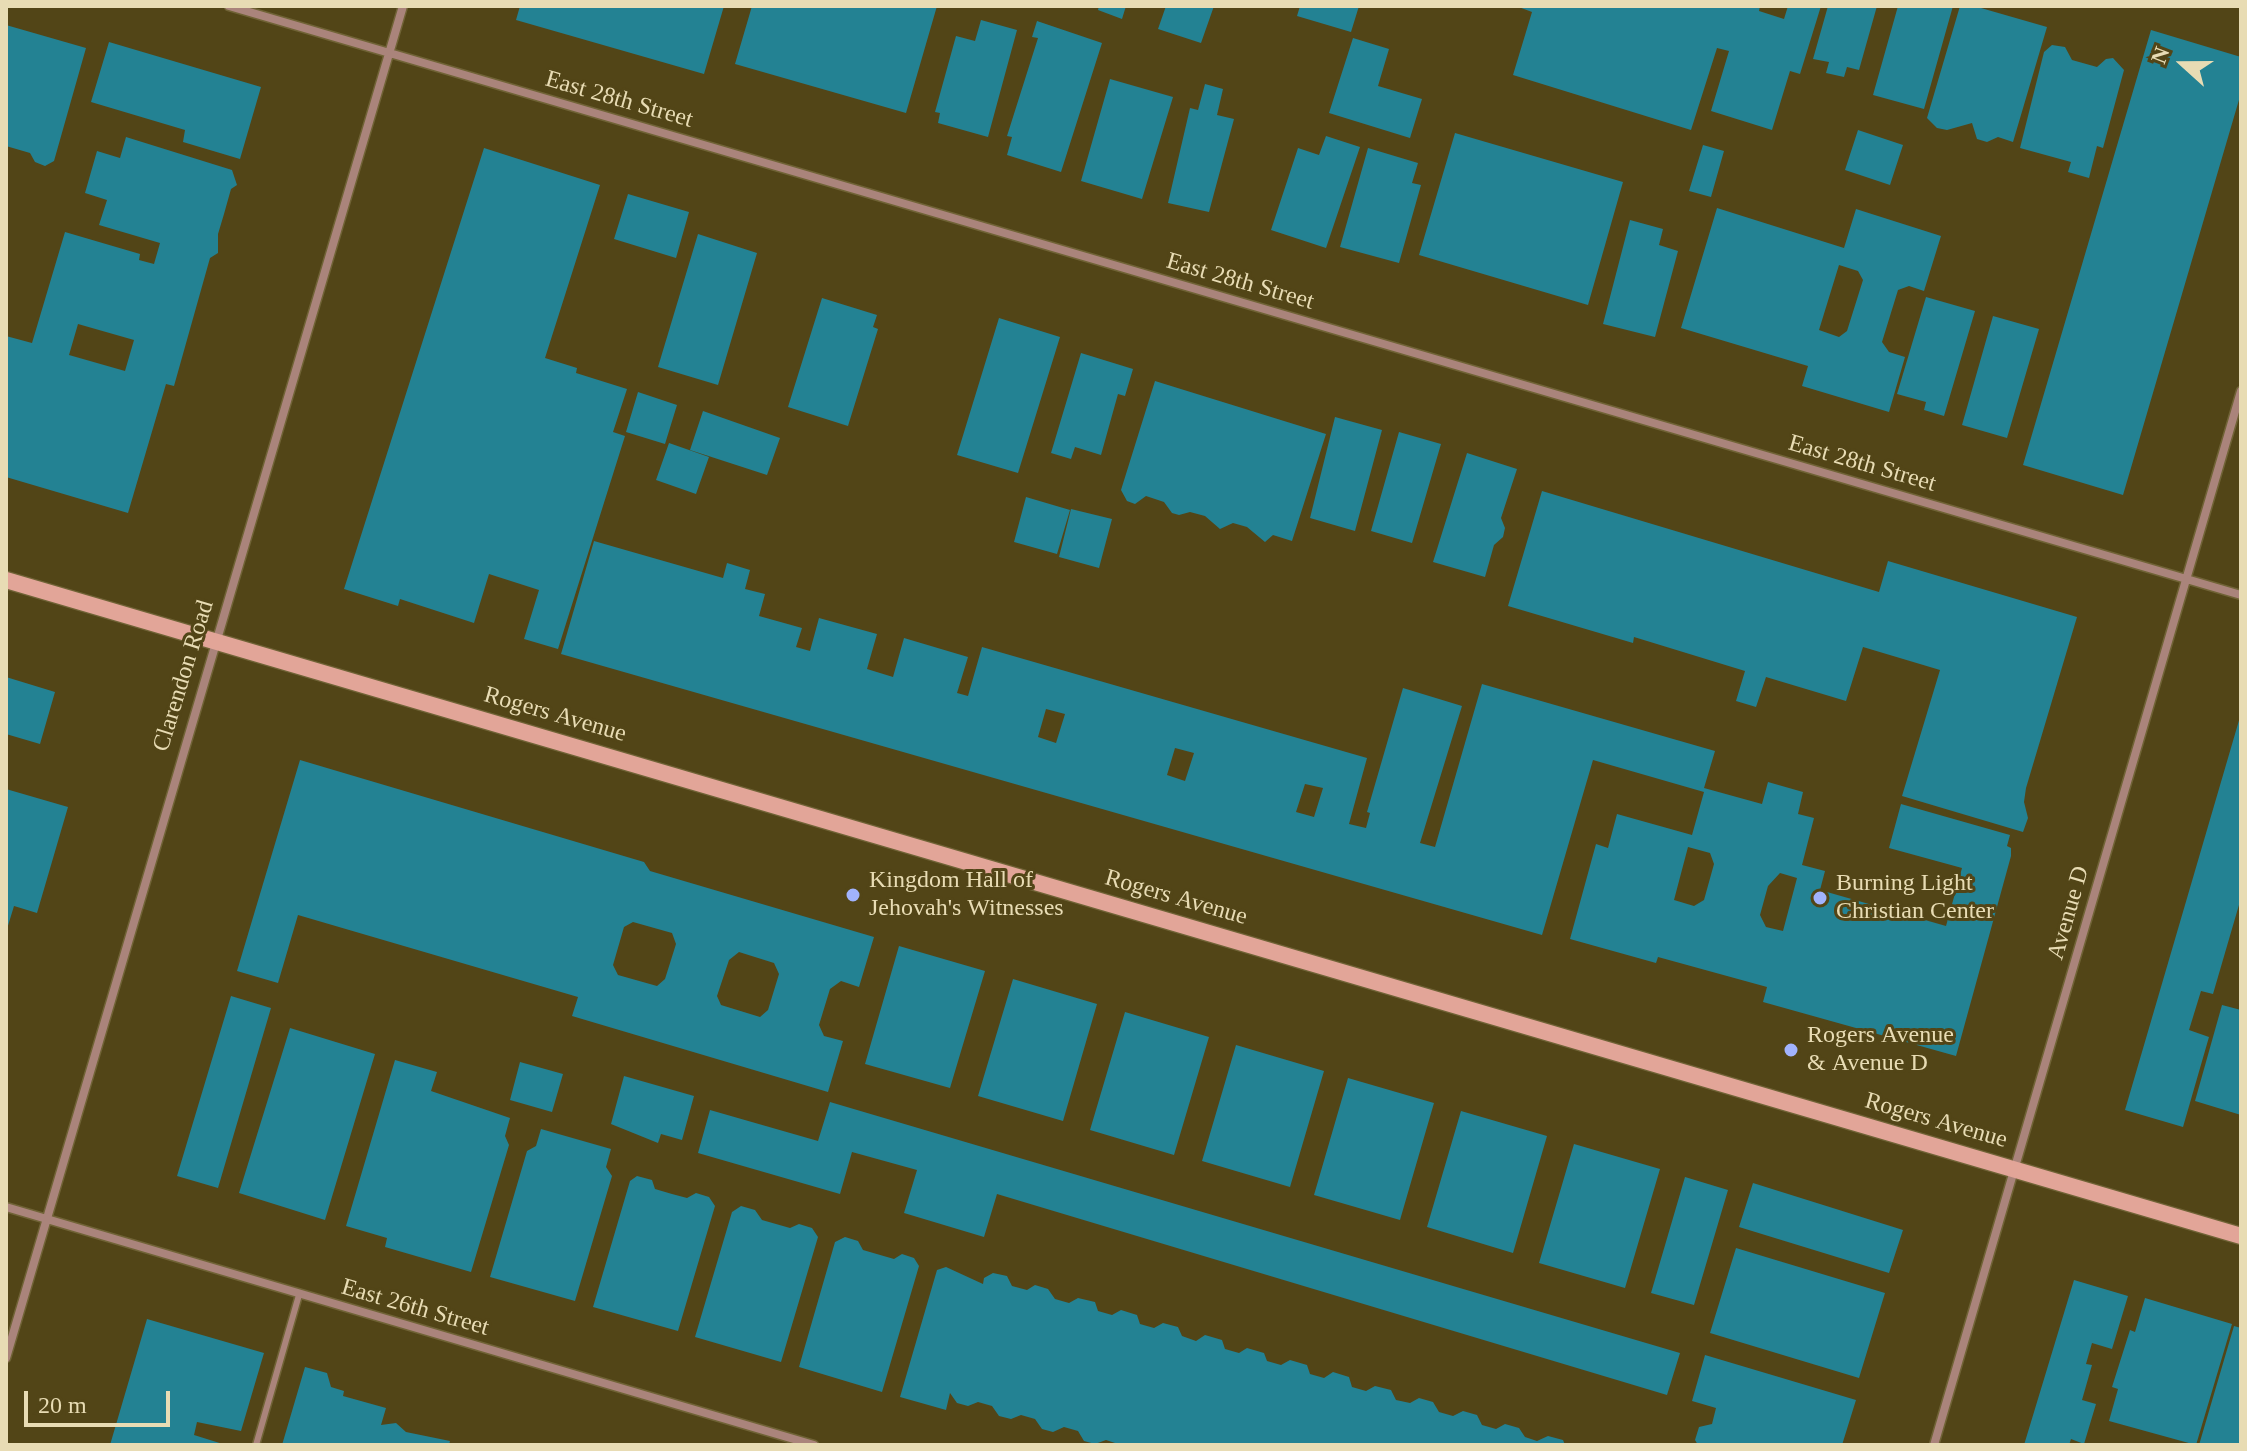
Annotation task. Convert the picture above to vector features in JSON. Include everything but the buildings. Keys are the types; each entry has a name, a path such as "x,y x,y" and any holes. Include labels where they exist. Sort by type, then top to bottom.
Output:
{"main road":[{"name":"Rogers Avenue","path":"6,580 2241,1236"}],"street":[{"name":"East 28th Street","path":"229,6 2241,595"},
{"name":"Clarendon Road","path":"6,1358 403,6"},
{"name":"Avenue D","path":"1934,1445 2241,391"},
{"name":"East 26th Street","path":"6,1207 814,1445"}],"lane":[{"path":"256,1445 299,1295"}],"place":[{"name":"Kingdom Hall of Jehovah's Witnesses","path":"853,895"},
{"name":"Burning Light Christian Center","path":"1820,898"},
{"name":"Rogers Avenue & Avenue D","path":"1791,1050"}]}
